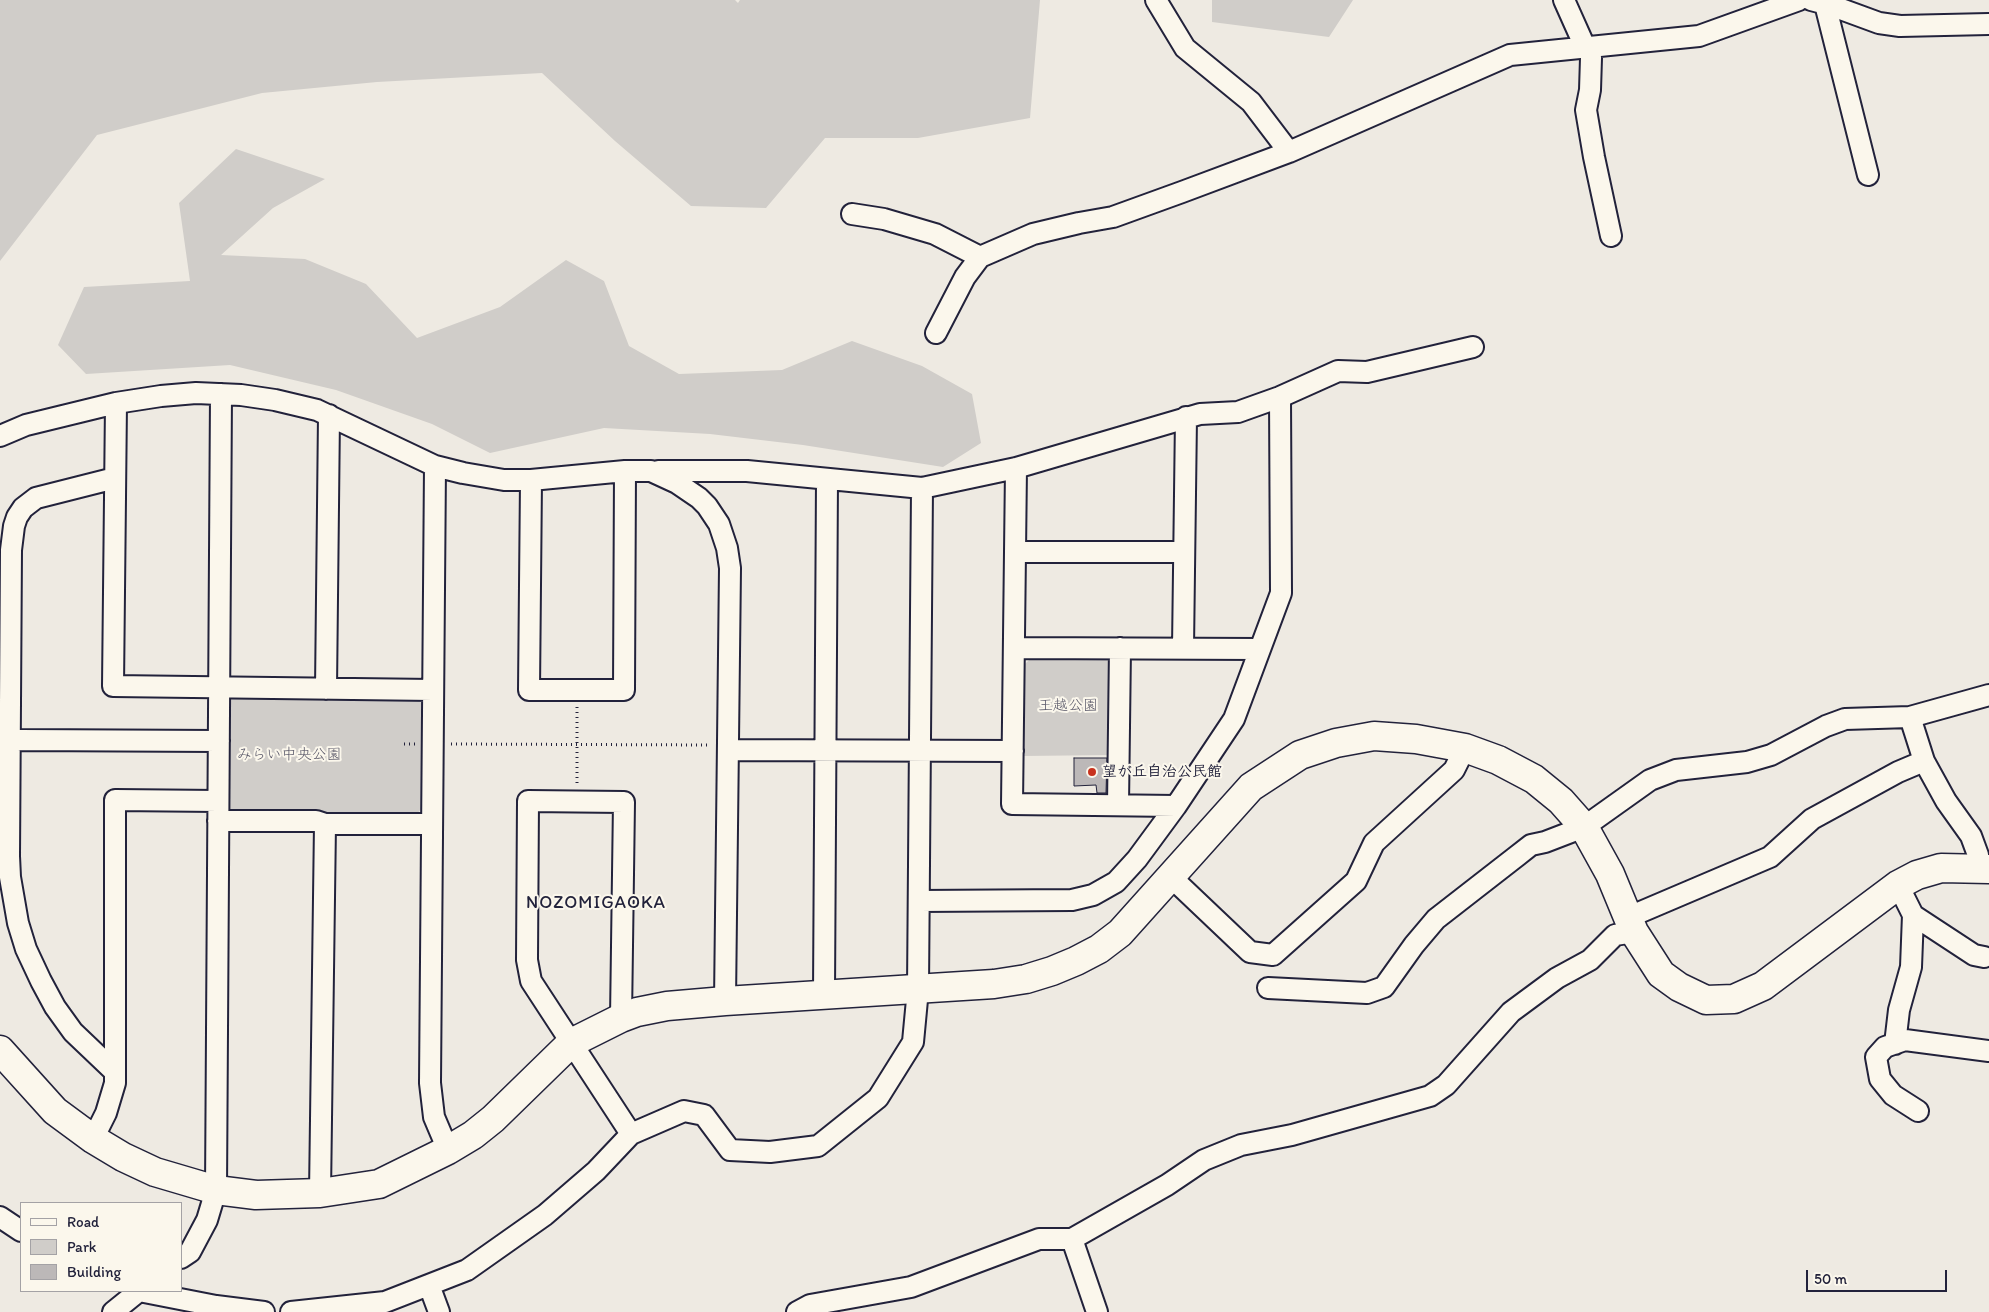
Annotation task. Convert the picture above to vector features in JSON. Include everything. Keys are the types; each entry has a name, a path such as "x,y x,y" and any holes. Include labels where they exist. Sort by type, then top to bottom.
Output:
{"street":[{"path":"1156,0 1185,48 1251,102 1289,152"},
{"path":"1564,0 1587,47 1590,90 1586,110 1611,236"},
{"path":"936,333 964,277 980,257 1033,234 1113,217 1289,152 1510,55 1699,36 1799,0"},
{"path":"1818,2 1879,23 1900,26 1989,24"},
{"path":"1818,2 1868,175"},
{"path":"852,214 884,219 936,234 980,257"},
{"path":"0,435 26,425 116,403 170,395 222,394 275,400 306,406 329,415 435,466 478,477 530,480 625,471 747,471 922,488 1016,468 1186,417 1200,414 1238,412 1280,397 1338,371 1367,372 1473,347"},
{"path":"182,1257 190,1252 207,1220 216,1190 222,394"},
{"path":"919,901 1072,900 1092,895 1116,882 1138,859 1176,806 1234,719 1281,593 1280,397"},
{"path":"116,403 113,686 434,690"},
{"path":"326,688 329,415"},
{"path":"1183,648 1186,417"},
{"path":"435,466 430,1083 434,1118 448,1150"},
{"path":"1016,468 1012,804 1176,806"},
{"path":"530,480 529,690 624,690 625,471"},
{"path":"651,471 677,483 707,506 720,524 727,548 730,568 722,748 725,1001"},
{"path":"115,478 36,498 23,508 17,517 11,550 6,742 10,877 18,923 26,949 55,1007 73,1032 115,1072"},
{"path":"824,995 826,479"},
{"path":"291,1312 386,1307 429,1285 468,1270 545,1215 596,1171 631,1134 684,1111 704,1115 730,1150 770,1152 818,1146 878,1098 913,1042 918,989 922,488"},
{"path":"1015,552 1184,552"},
{"path":"1014,648 1259,649"},
{"path":"1118,805 1120,648"},
{"path":"1268,988 1367,993 1384,987 1414,945 1436,919 1531,845 1584,827 1650,780 1676,770 1747,762 1771,755 1826,726 1845,719 1910,717 1989,696"},
{"path":"1,1054 55,1111 92,1139 155,1172 216,1190 256,1195 320,1192 380,1184 448,1150 473,1134 493,1119 572,1043 637,1012 667,1006 725,1001 994,984 1026,979 1076,961 1099,949 1120,933 1251,787 1300,755 1336,743 1374,736 1416,739 1465,748 1498,760 1534,779 1561,801 1584,827 1610,874 1631,924 1661,974 1680,987 1706,1000 1734,999 1763,986 1898,885 1917,875 1941,868 1984,868 1971,836 1946,801 1924,761 1910,717"},
{"path":"6,742 20,740 219,741"},
{"path":"722,748 1013,751"},
{"path":"1171,877 1250,952 1273,955 1356,881 1374,843 1454,770 1465,748"},
{"path":"797,1312 810,1305 911,1287 1038,1240 1072,1239 1166,1185 1204,1160 1241,1145 1292,1135 1430,1096 1446,1085 1511,1012 1557,978 1590,960 1615,935 1631,924 1770,857 1812,820 1898,772 1924,761"},
{"path":"92,1139 106,1112 115,1083 115,800 316,821 326,824 432,824"},
{"path":"621,1018 624,802 528,801 527,960 532,980 631,1134"},
{"path":"320,1192 326,824"},
{"path":"1894,1044 1899,1010 1911,967 1913,916 1898,885"},
{"path":"1913,916 1974,955 1984,957"},
{"path":"1918,1112 1893,1095 1880,1079 1876,1057 1885,1048 1905,1040 1989,1051"},
{"path":"0,1217 20,1230"},
{"path":"1072,1239 1097,1312"},
{"path":"429,1285 439,1312"},
{"path":"113,1312 138,1292"},
{"path":"144,1292 216,1306 264,1312"}],"path":[{"path":"576,801 578,690"},
{"path":"433,744 722,748"}],"green space":[{"path":"0,0 735,0 738,3 740,0 1040,0 1030,118 918,138 825,138 766,208 691,206 615,141 542,73 377,82 262,93 97,135 0,261"},
{"path":"1212,0 1353,0 1329,37 1212,22"},
{"path":"236,149 325,179 273,208 221,255 305,259 366,284 417,338 500,307 566,260 604,281 629,346 679,374 782,370 852,341 922,366 972,394 981,443 943,467 803,445 710,434 604,428 490,453 432,424 336,390 230,365 86,374 58,345 84,287 190,281 179,203"},
{"name":"王越公園","path":"1033,656 1114,657 1113,755 1022,756 1023,666"},
{"name":"みらい中央公園","path":"228,695 414,697 424,705 424,806 414,817 226,815"}],"building":[{"name":"望が丘自治公民館","path":"1074,758 1107,758 1106,793 1097,793 1096,785 1074,786"}],"place":[{"name":"望が丘自治公民館","path":"1092,772"}],"district":[{"name":"NOZOMIGAOKA","path":"596,903"}]}
